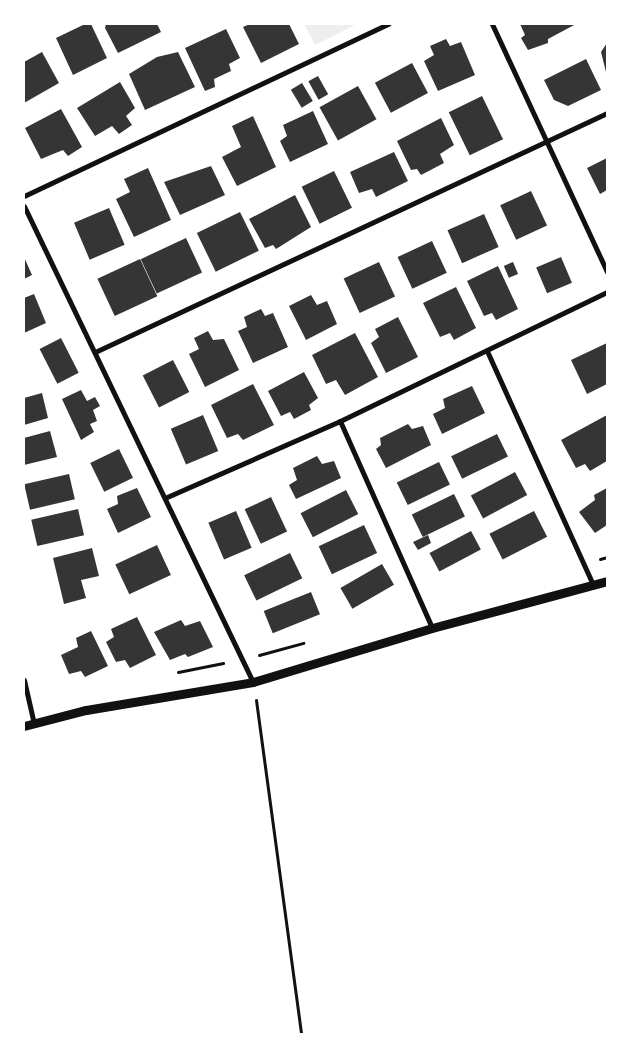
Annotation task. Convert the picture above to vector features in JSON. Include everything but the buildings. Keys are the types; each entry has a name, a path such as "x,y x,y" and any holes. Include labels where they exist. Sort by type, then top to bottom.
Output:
{"street":[{"path":"24,196 388,24"},
{"path":"492,24 545,143 607,272"},
{"path":"95,352 607,113"},
{"path":"24,206 167,497 253,682"},
{"path":"167,497 340,421 487,352 607,292"},
{"path":"487,352 593,586"},
{"path":"340,421 432,628"},
{"path":"24,726 86,710 253,682 432,628 607,582"},
{"path":"24,680 34,724"}],"path":[{"path":"590,562 607,557"},
{"path":"249,657 305,643"},
{"path":"173,673 231,661"},
{"path":"253,682 301,1034"}],"shaded area":[{"path":"304,24 357,24 315,45"}]}
